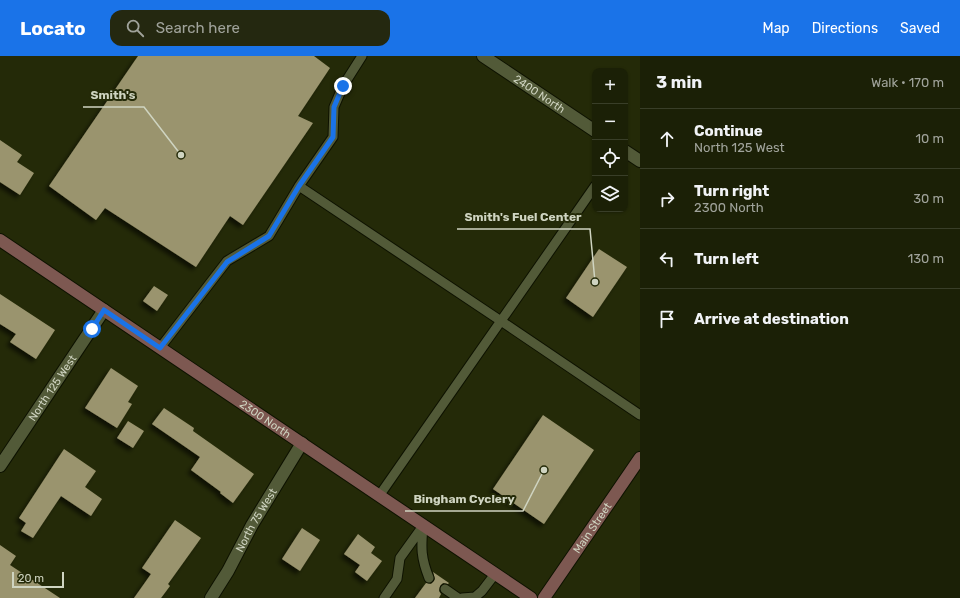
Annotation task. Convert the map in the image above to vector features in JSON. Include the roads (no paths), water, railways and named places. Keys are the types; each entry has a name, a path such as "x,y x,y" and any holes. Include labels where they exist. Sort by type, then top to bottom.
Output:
{"street":[{"name":"2400 North","path":"483,56 592,130"},
{"path":"628,153 640,161"},
{"name":"2300 North","path":"0,240 531,598"},
{"name":"North 125 West","path":"0,466 104,310"},
{"name":"North 75 West","path":"210,598 228,571 252,525 302,443"},
{"name":"Main Street","path":"544,598 640,458"}],"lane":[{"path":"160,348 227,262 269,236 299,186 333,137 334,107 343,86 362,56"},
{"path":"299,186 640,415"},
{"path":"379,496 592,190"},
{"path":"423,526 421,549 424,565 429,578"},
{"path":"384,598 397,579 400,558 423,526"},
{"path":"462,598 475,597 482,591 495,574"},
{"path":"445,589 458,598"}],"place":[{"name":"Smith's","path":"181,155"},
{"name":"Smith's Fuel Center","path":"595,282"},
{"name":"Bingham Cyclery","path":"544,470"}]}
